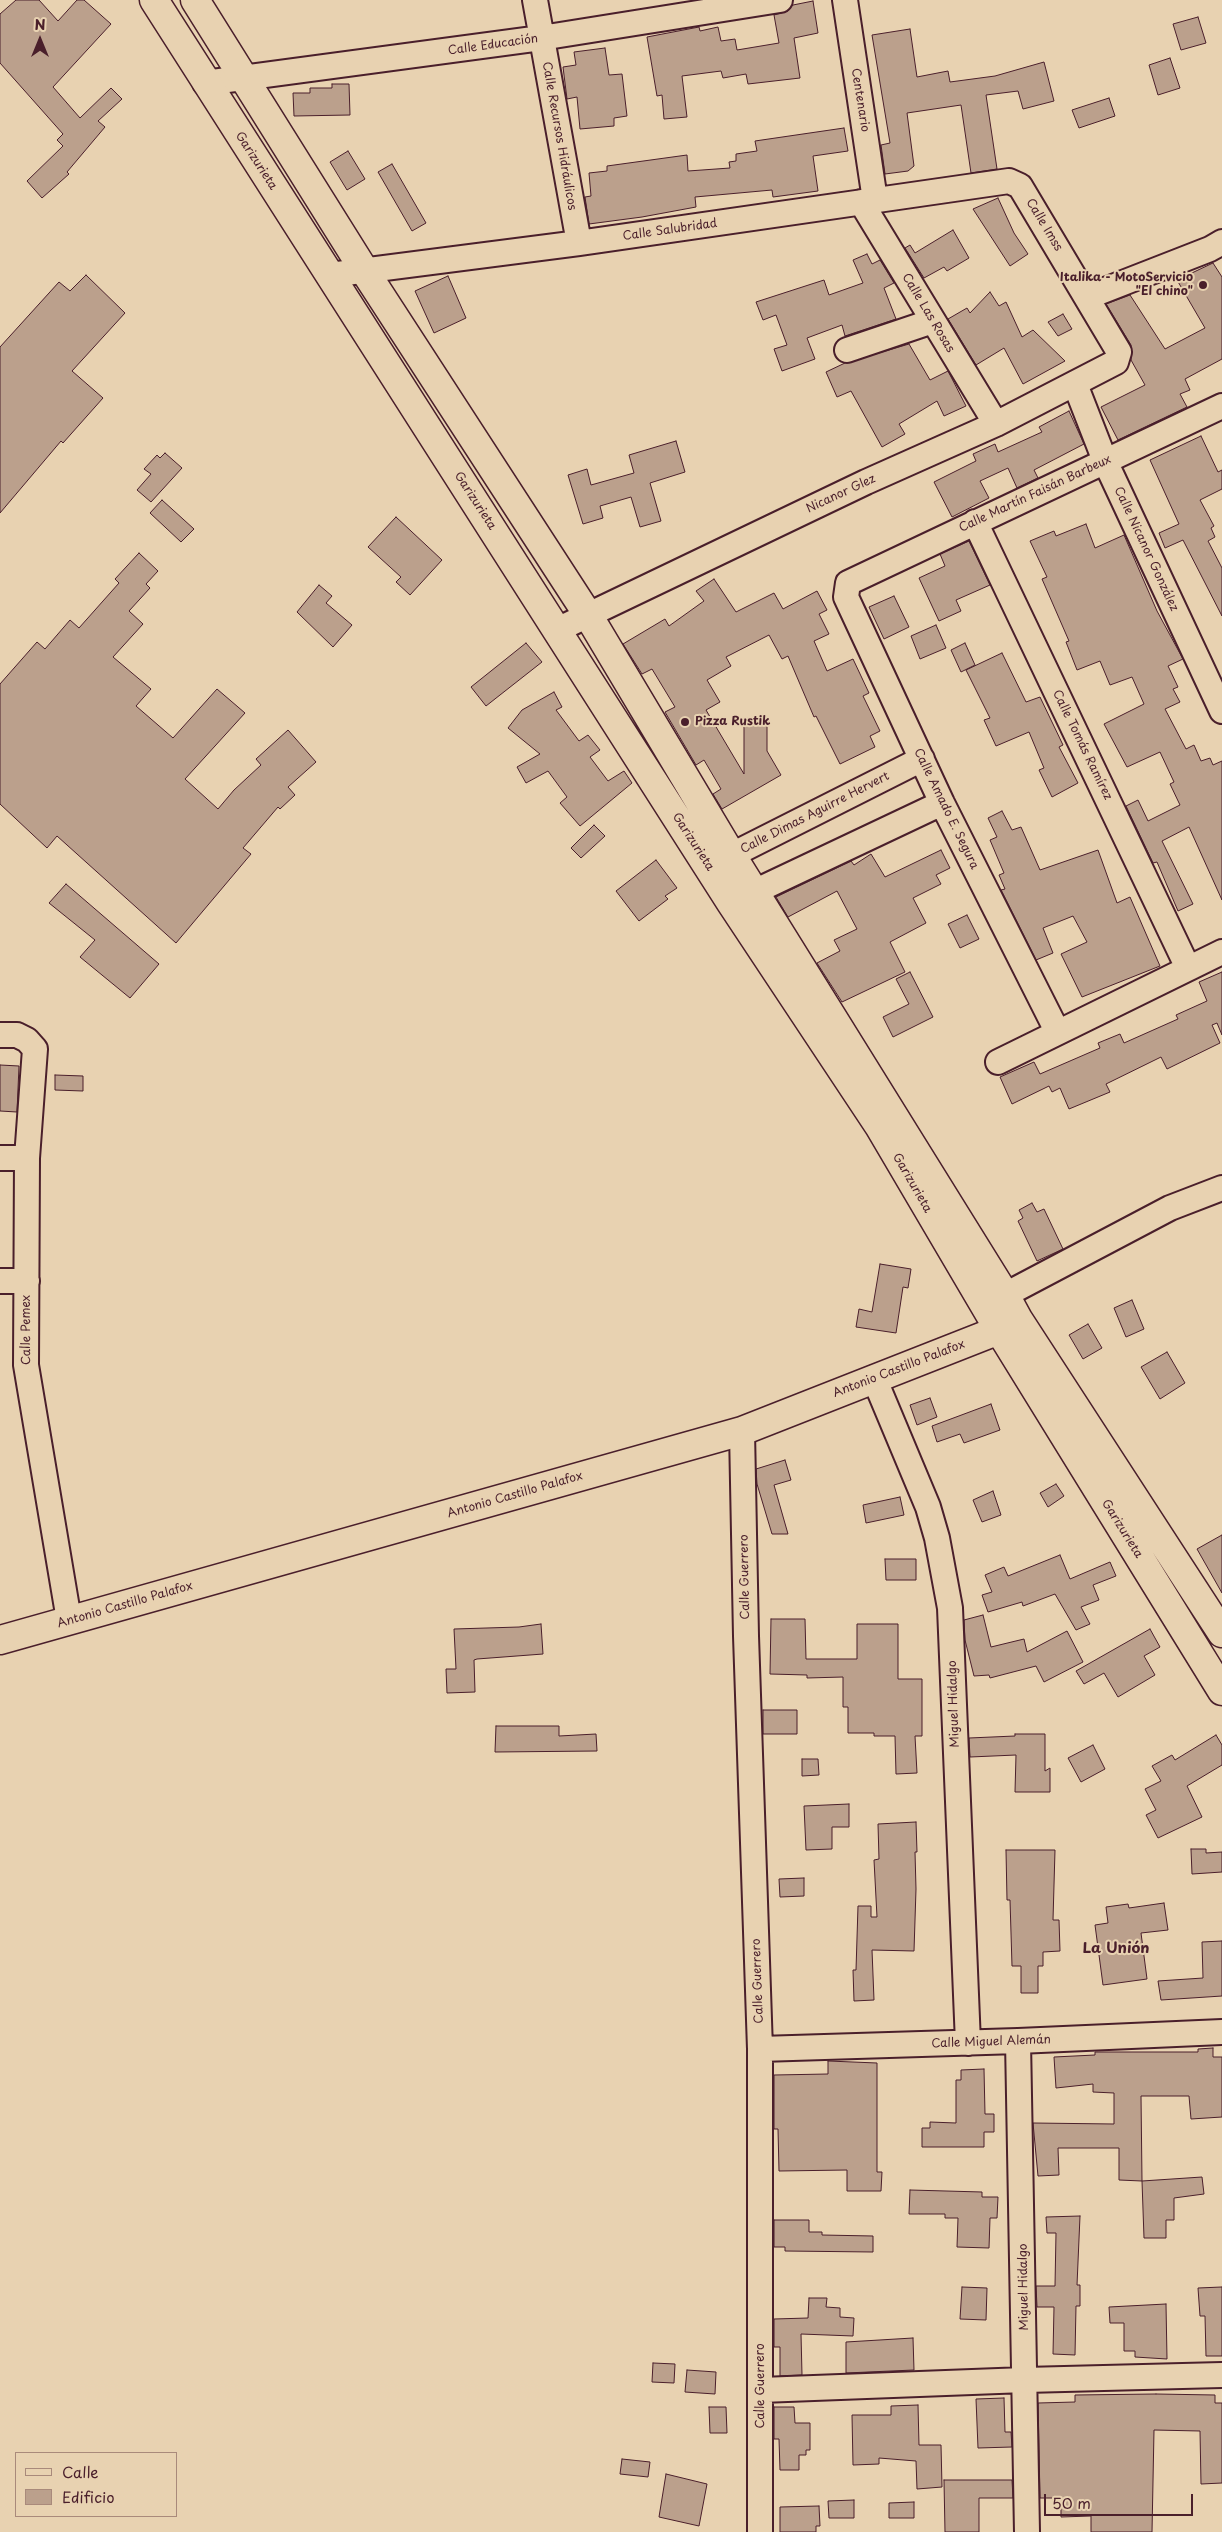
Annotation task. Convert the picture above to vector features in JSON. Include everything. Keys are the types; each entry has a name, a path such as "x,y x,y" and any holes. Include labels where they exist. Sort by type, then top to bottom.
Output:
{"main road":[{"name":"Garizurieta","path":"154,0 205,83 557,630 720,861 743,897 879,1126 995,1300 1222,1691"},
{"name":"Garizurieta","path":"195,0 364,270 588,615 720,861"},
{"name":"Garizurieta","path":"1008,1325 1221,1629"},
{"name":"Antonio Castillo Palafox","path":"0,1640 742,1431 1008,1325"}],"street":[{"name":"Calle Recursos Hidráulicos","path":"535,0 579,243"},
{"name":"Calle Educación","path":"205,83 541,38 780,0"},
{"name":"Centenario","path":"845,0 868,201"},
{"name":"Calle Salubridad","path":"330,275 579,243 1009,181"},
{"name":"Calle Imss","path":"1009,181 1020,186 1119,352"},
{"name":"Calle Las Rosas","path":"868,201 933,321 996,424"},
{"path":"1087,297 1210,249 1222,242"},
{"path":"847,350 933,321"},
{"name":"Nicanor Glez","path":"557,630 866,482 996,424 1116,362 1119,352"},
{"name":"Calle Nicanor González","path":"1075,384 1104,461 1222,711"},
{"name":"Calle Martín Faisán Barbeux","path":"848,583 1222,406"},
{"name":"Calle Tomás Ramírez","path":"976,522 1188,968"},
{"name":"Calle Amado E. Segura","path":"848,583 846,598 942,802 1057,1031"},
{"name":"Calle Dimas Aguirre Hervert","path":"720,861 922,758"},
{"path":"743,897 942,802"},
{"path":"998,1062 1057,1031 1222,952"},
{"name":"Calle Pemex","path":"0,1035 17,1035 27,1040 35,1049 27,1158 26,1365 69,1620"},
{"path":"0,1158 27,1158"},
{"path":"995,1300 1170,1208 1222,1188"},
{"path":"0,1281 27,1281"},
{"name":"Miguel Hidalgo","path":"874,1378 928,1506 937,1538 950,1608 968,2043"},
{"name":"Calle Guerrero","path":"742,1431 746,1636 760,2048 760,2532"},
{"name":"Calle Miguel Alemán","path":"760,2048 968,2043 1222,2032"},
{"name":"Miguel Hidalgo","path":"1018,2041 1026,2380 1027,2532"},
{"path":"761,2390 1222,2375"}],"building":[{"path":"16,0 39,0 58,21 77,0 84,0 111,24 53,87 80,118 111,88 122,99 98,121 105,127 67,172 69,174 42,198 27,181 63,146 57,140 63,134 0,63 0,14"},
{"path":"813,1 818,33 794,38 800,78 748,84 746,74 723,78 721,71 682,76 687,117 664,119 662,95 657,96 647,37 699,27 700,31 718,27 721,41 735,39 737,50 779,43 774,15 788,11 793,5"},
{"path":"1198,17 1206,43 1181,50 1173,24"},
{"path":"910,29 917,77 948,71 950,82 995,76 1044,62 1054,101 1023,109 1018,91 986,95 997,169 971,173 961,105 907,113 914,166 908,171 885,174 881,145 890,143 872,35"},
{"path":"605,48 609,75 622,74 627,116 614,118 614,126 580,129 577,97 567,99 563,67 576,65 574,52"},
{"path":"1170,58 1180,88 1158,95 1149,65"},
{"path":"332,84 349,84 350,115 294,116 293,93 310,93 310,88 332,88"},
{"path":"1109,98 1115,116 1079,128 1072,110"},
{"path":"844,128 848,151 813,156 818,191 773,197 772,190 695,197 696,207 589,224 585,197 591,196 589,173 607,171 607,166 687,155 688,171 730,168 729,162 736,161 736,154 757,151 755,141"},
{"path":"348,151 365,179 347,190 330,162"},
{"path":"392,164 426,223 412,231 378,172"},
{"path":"998,198 1014,233 1028,254 1010,266 973,209"},
{"path":"953,230 969,258 947,271 944,267 924,278 905,248 910,245 915,253"},
{"path":"867,254 872,264 880,260 894,283 884,288 896,319 845,336 842,325 807,338 815,359 782,371 774,349 787,345 776,315 763,320 756,302 824,280 829,295 863,283 853,260"},
{"path":"1213,263 1222,277 1222,359 1185,379 1190,390 1180,394 1187,407 1118,440 1101,407 1145,385 1131,360 1131,345 1106,304 1130,295 1165,349 1205,328 1177,280"},
{"path":"86,275 125,313 72,371 103,398 63,443 61,441 0,513 0,347 59,282 70,291"},
{"path":"448,276 466,318 434,333 415,291"},
{"path":"990,292 999,306 1006,302 1022,337 1033,330 1065,361 1023,384 1004,348 976,365 948,319 967,308 970,313"},
{"path":"1063,314 1072,329 1058,336 1048,322"},
{"path":"909,344 930,380 948,371 966,406 944,416 937,401 899,424 905,434 882,447 851,391 837,397 826,372 845,363"},
{"path":"1069,411 1084,444 1034,470 1038,478 1017,488 1008,468 980,481 989,498 952,517 934,482 976,461 973,454 995,444 998,452 1042,432 1039,427"},
{"path":"1201,436 1218,472 1222,470 1222,489 1200,500 1214,526 1211,528 1215,537 1208,541 1222,568 1222,616 1183,540 1165,548 1159,533 1179,524 1150,460"},
{"path":"676,441 685,472 650,483 661,521 640,527 631,497 600,506 603,518 583,524 568,475 587,469 591,485 634,473 629,455"},
{"path":"165,453 182,468 151,502 137,490 151,474 144,469 157,455 160,458"},
{"path":"162,500 194,529 181,542 150,513"},
{"path":"396,517 442,560 410,595 396,582 401,577 368,547"},
{"path":"1086,524 1095,548 1124,535 1157,611 1183,659 1168,666 1178,687 1173,689 1180,702 1165,709 1186,749 1194,745 1201,761 1210,758 1213,765 1222,761 1222,900 1189,827 1162,841 1193,904 1178,911 1157,862 1153,863 1126,806 1138,800 1148,821 1180,805 1170,784 1174,782 1160,752 1127,767 1104,724 1144,704 1132,677 1110,685 1100,661 1077,670 1066,642 1069,641 1042,579 1047,577 1030,541 1054,531 1056,536"},
{"path":"969,541 990,585 956,600 961,611 939,621 919,578 945,566 940,554"},
{"path":"139,553 158,571 146,584 150,588 129,611 143,624 113,657 151,689 136,706 173,738 217,689 245,713 185,779 218,809 234,790 261,765 256,759 288,730 316,762 288,787 295,795 280,809 278,807 243,848 251,854 176,943 57,836 47,848 0,804 0,684 37,642 45,649 70,620 79,628 119,583 115,579"},
{"path":"714,579 736,612 774,593 783,609 817,591 827,610 819,614 829,634 814,641 827,671 853,659 869,693 863,696 880,731 870,736 875,747 840,764 816,716 814,717 788,656 782,659 769,635 726,657 731,666 707,680 720,702 706,710 744,774 744,718 767,718 767,751 781,775 722,809 713,794 721,789 704,760 696,765 665,712 675,707 652,669 642,674 623,644 665,619 669,626 704,601 696,591"},
{"path":"319,585 332,596 326,603 352,625 333,647 297,612"},
{"path":"894,596 909,627 884,639 869,607"},
{"path":"936,625 946,648 920,659 911,636"},
{"path":"526,643 542,662 486,706 471,687"},
{"path":"965,643 975,665 961,672 951,650"},
{"path":"1002,653 1026,702 1040,697 1063,745 1059,747 1078,783 1052,797 1039,770 1044,768 1029,732 996,746 984,720 990,718 966,670"},
{"path":"554,692 562,707 556,710 579,741 588,735 600,750 590,757 608,781 624,771 632,783 580,826 560,803 567,797 548,771 526,783 517,767 540,754 508,728 522,710"},
{"path":"1002,811 1012,830 1021,827 1040,870 1098,850 1117,903 1130,897 1160,966 1082,997 1061,954 1087,942 1073,916 1043,928 1053,953 1036,960 1001,890 1005,889 999,875 1004,873 990,840 997,837 988,818"},
{"path":"594,825 605,836 581,858 571,848"},
{"path":"941,850 950,868 936,875 941,884 913,898 926,923 890,942 905,972 842,1002 817,963 840,951 834,940 857,929 837,891 788,917 776,897 851,861 854,865 871,854 885,877"},
{"path":"656,860 677,888 665,896 668,899 639,921 616,891"},
{"path":"66,884 159,964 130,998 80,957 95,940 49,903"},
{"path":"967,915 979,939 960,948 948,924"},
{"path":"910,972 933,1017 893,1037 883,1017 909,1004 896,979"},
{"path":"1222,972 1222,1035 1217,1023 1212,1025 1220,1043 1167,1069 1161,1057 1106,1084 1110,1092 1069,1109 1060,1088 1052,1092 1049,1086 1012,1104 1000,1077 1034,1062 1040,1074 1100,1048 1098,1043 1120,1034 1124,1043 1178,1019 1176,1015 1207,1001 1199,982"},
{"path":"0,1065 19,1066 17,1112 0,1111"},
{"path":"55,1075 83,1076 83,1091 55,1090"},
{"path":"1032,1203 1037,1212 1044,1209 1063,1249 1037,1261 1018,1221 1023,1218 1019,1210"},
{"path":"880,1264 911,1269 908,1288 903,1287 896,1333 856,1327 859,1309 872,1312"},
{"path":"1132,1300 1144,1329 1126,1337 1114,1308"},
{"path":"1088,1324 1102,1348 1083,1359 1069,1335"},
{"path":"1167,1352 1185,1383 1160,1399 1141,1367"},
{"path":"930,1398 937,1417 917,1425 910,1405"},
{"path":"991,1404 1000,1430 964,1443 960,1434 937,1442 932,1426"},
{"path":"785,1460 791,1480 774,1485 788,1534 772,1534 757,1484 756,1469"},
{"path":"1056,1484 1064,1496 1048,1507 1040,1493"},
{"path":"993,1491 1001,1515 982,1522 973,1500"},
{"path":"900,1497 904,1515 866,1523 863,1505"},
{"path":"1222,1535 1222,1593 1197,1549"},
{"path":"1060,1555 1070,1579 1110,1562 1116,1576 1093,1585 1099,1600 1081,1607 1090,1624 1076,1630 1055,1594 1023,1606 1022,1602 988,1612 982,1595 992,1592 985,1575 1004,1567 1008,1576"},
{"path":"885,1559 916,1559 916,1580 886,1580"},
{"path":"983,1615 991,1647 1024,1639 1027,1652 1067,1631 1083,1662 1044,1682 1036,1666 990,1678 989,1675 974,1676 965,1640 964,1620"},
{"path":"771,1619 805,1619 806,1659 857,1659 857,1624 898,1624 898,1679 922,1679 922,1736 915,1736 917,1773 896,1774 895,1736 874,1736 874,1733 848,1733 848,1707 843,1707 843,1677 807,1678 807,1675 770,1674"},
{"path":"541,1624 543,1654 474,1660 475,1692 447,1693 446,1669 456,1669 454,1629 519,1627"},
{"path":"1150,1629 1160,1647 1144,1656 1155,1675 1118,1697 1104,1673 1084,1684 1076,1671"},
{"path":"763,1710 797,1710 797,1734 763,1734"},
{"path":"496,1726 559,1726 559,1736 596,1734 597,1751 495,1752"},
{"path":"1015,1734 1045,1734 1045,1771 1050,1768 1050,1792 1015,1792 1016,1755 970,1757 969,1738 1015,1736"},
{"path":"1216,1735 1222,1745 1222,1765 1187,1786 1202,1817 1158,1838 1146,1815 1156,1810 1145,1789 1161,1781 1152,1766 1172,1755 1175,1760"},
{"path":"1093,1745 1105,1769 1081,1782 1068,1758"},
{"path":"802,1759 818,1759 819,1775 802,1776"},
{"path":"849,1804 849,1827 832,1827 832,1849 806,1850 804,1806"},
{"path":"916,1822 914,1951 872,1950 874,2000 854,2001 853,1970 856,1970 858,1906 871,1906 871,1917 877,1917 874,1860 879,1859 878,1824"},
{"path":"1191,1849 1206,1849 1206,1853 1222,1852 1222,1872 1192,1874"},
{"path":"1006,1850 1055,1850 1053,1920 1059,1920 1060,1951 1043,1952 1043,1966 1038,1966 1038,1993 1021,1993 1021,1966 1012,1966 1010,1900 1007,1900"},
{"path":"804,1878 804,1896 780,1897 779,1879"},
{"path":"1164,1903 1168,1930 1141,1933 1147,1979 1103,1985 1095,1925 1108,1923 1106,1907 1128,1904 1129,1908"},
{"path":"1222,1941 1222,1996 1161,2000 1158,1981 1203,1978 1202,1942"},
{"path":"1213,2048 1213,2057 1222,2057 1222,2117 1191,2119 1189,2096 1141,2096 1142,2181 1119,2180 1119,2148 1058,2148 1059,2175 1038,2176 1033,2123 1114,2124 1114,2093 1093,2092 1093,2084 1056,2088 1054,2057 1095,2055 1095,2052 1198,2052 1198,2049"},
{"path":"828,2061 877,2063 877,2172 882,2172 881,2191 847,2191 847,2170 779,2171 778,2129 774,2129 774,2075 828,2074"},
{"path":"984,2069 985,2114 994,2114 994,2132 984,2132 984,2147 922,2147 922,2128 930,2128 930,2122 956,2123 956,2080 961,2080 961,2070"},
{"path":"1202,2177 1204,2194 1174,2198 1174,2220 1166,2220 1166,2238 1144,2238 1142,2181"},
{"path":"910,2190 982,2192 982,2197 998,2197 997,2218 990,2218 989,2248 957,2247 958,2218 945,2218 945,2214 909,2214"},
{"path":"1080,2216 1077,2285 1080,2285 1080,2306 1076,2306 1075,2355 1053,2354 1054,2307 1037,2307 1036,2286 1055,2286 1056,2233 1047,2233 1046,2217"},
{"path":"774,2220 809,2220 809,2232 822,2232 822,2235 873,2236 873,2252 785,2251 785,2247 774,2247"},
{"path":"962,2287 987,2288 986,2320 960,2319"},
{"path":"1222,2287 1222,2356 1206,2356 1205,2316 1200,2316 1198,2288"},
{"path":"809,2298 827,2298 826,2307 840,2308 840,2317 854,2318 853,2336 801,2334 802,2375 780,2376 780,2347 774,2347 774,2319 808,2318"},
{"path":"1166,2304 1167,2359 1135,2357 1135,2351 1124,2351 1124,2323 1110,2323 1109,2307"},
{"path":"913,2338 914,2370 846,2373 846,2342"},
{"path":"653,2363 675,2364 674,2383 652,2382"},
{"path":"687,2370 716,2372 715,2394 685,2392"},
{"path":"1075,2395 1215,2395 1215,2403 1222,2403 1222,2483 1201,2484 1200,2431 1154,2430 1152,2532 1091,2532 1091,2516 1061,2517 1061,2498 1040,2498 1038,2403 1075,2402"},
{"path":"1004,2398 1005,2432 1011,2432 1012,2447 978,2448 976,2399"},
{"path":"918,2405 919,2445 941,2445 942,2487 917,2489 916,2461 879,2458 879,2464 853,2465 852,2415 891,2415 891,2406"},
{"path":"709,2407 726,2407 727,2433 710,2433"},
{"path":"774,2407 794,2407 795,2423 810,2423 810,2450 806,2450 806,2455 799,2455 799,2470 780,2470 779,2439 774,2439"},
{"path":"622,2459 650,2462 648,2477 620,2474"},
{"path":"666,2474 707,2484 699,2526 659,2517"},
{"path":"944,2480 1012,2480 1013,2498 979,2498 979,2532 945,2532"},
{"path":"854,2500 854,2518 829,2518 828,2501"},
{"path":"914,2502 914,2518 889,2518 889,2503"},
{"path":"819,2506 820,2526 816,2526 816,2532 780,2532 780,2507"}],"place":[{"name":"Italika - MotoServicio \"El chino\"","path":"1203,285"},
{"name":"Pizza Rustik","path":"685,722"}],"district":[{"name":"La Unión","path":"1116,1949"}]}
